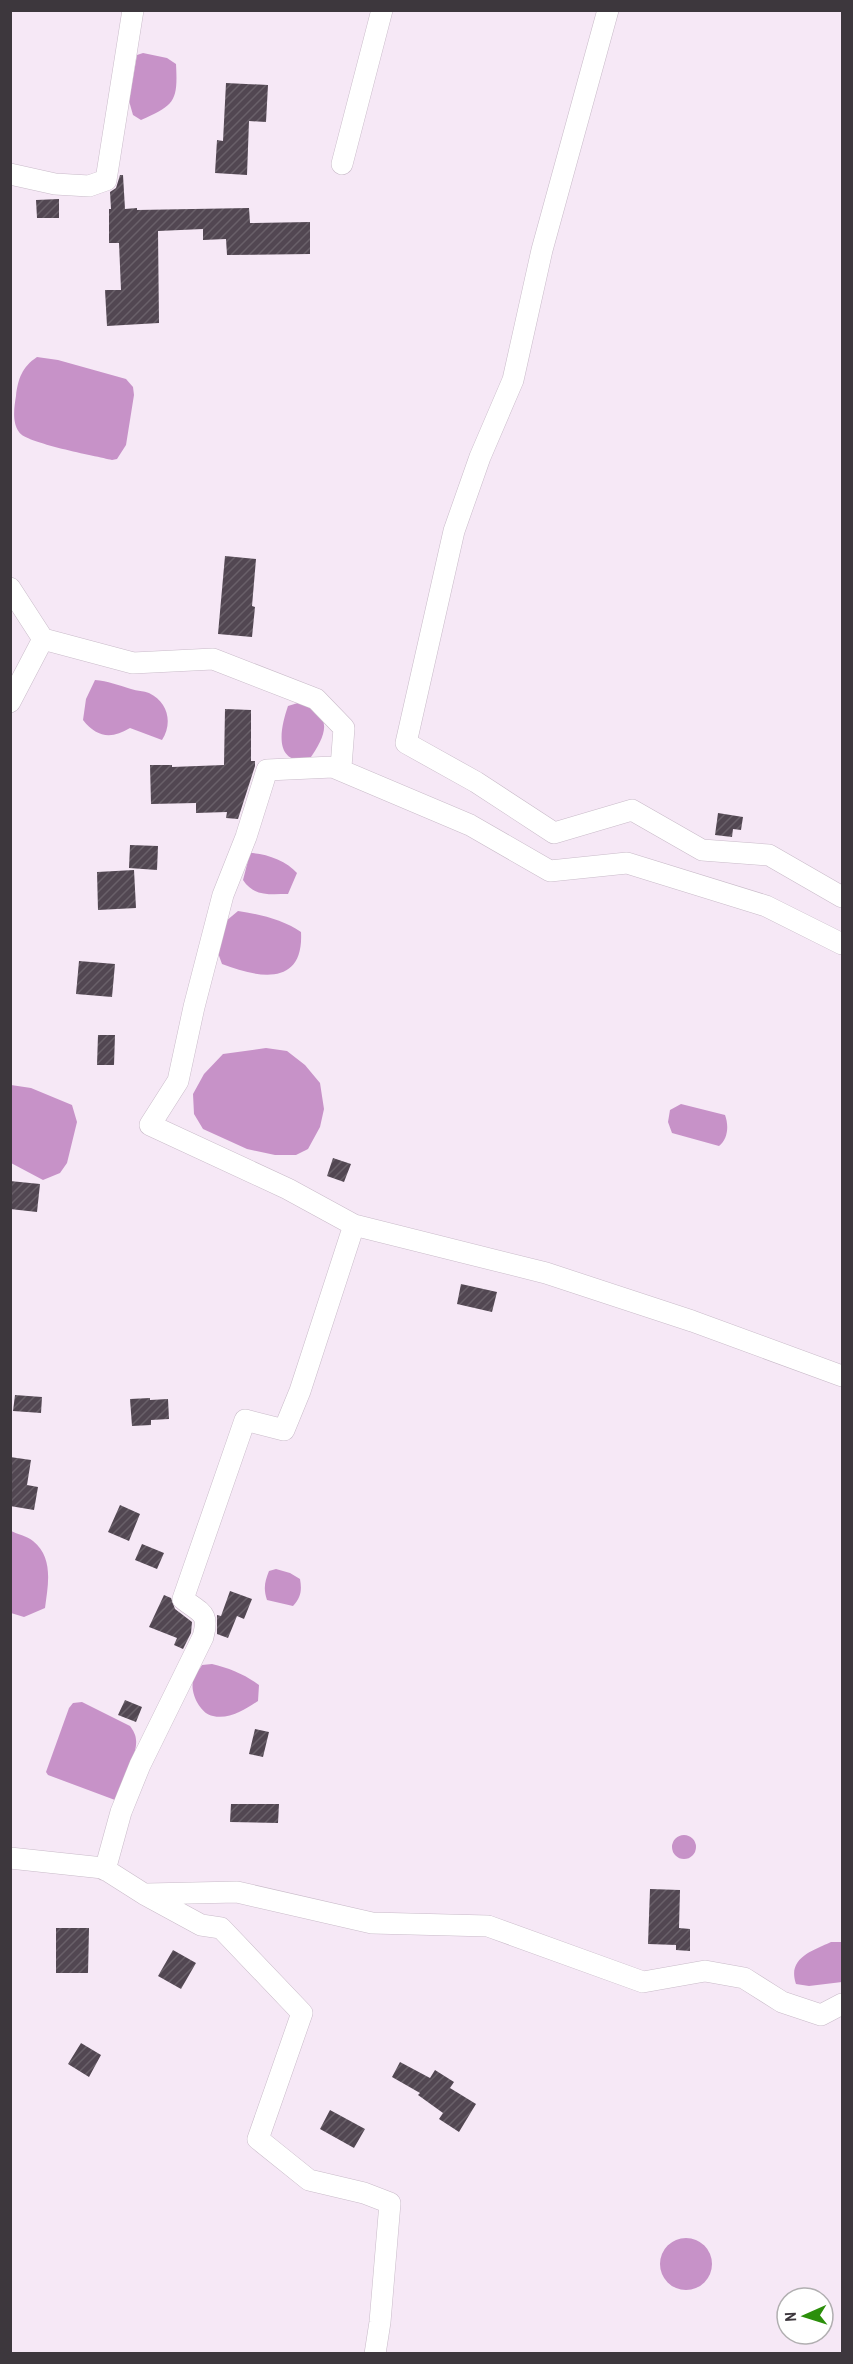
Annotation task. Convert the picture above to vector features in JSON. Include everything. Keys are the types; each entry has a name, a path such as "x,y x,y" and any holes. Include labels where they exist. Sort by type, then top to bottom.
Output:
{"street":[{"path":"10,174 55,184 89,186 106,180 132,10"},
{"path":"342,165 382,10"},
{"path":"608,10 542,250 513,380 480,457 454,531 406,743 476,782 554,833 632,810 702,850 769,855 843,897"},
{"path":"10,588 44,639 133,663 213,659 316,699 344,728 341,766 267,770 246,837 223,895 194,1007 178,1081 150,1125 288,1189 354,1225 546,1273 692,1321 843,1376"},
{"path":"10,702 44,639"},
{"path":"333,767 470,825 550,871 627,863 766,906 843,944"},
{"path":"105,1870 121,1812 140,1765 203,1637 207,1623 203,1613 183,1599 245,1420 284,1430 300,1392 354,1225"},
{"path":"10,1858 105,1870 201,1925 221,1928 302,2013 258,2139 309,2180 364,2193 390,2203 380,2322 375,2354"},
{"path":"144,1894 237,1892 372,1923 488,1926 643,1982 705,1971 744,1978 782,2002 821,2015 843,2004"}],"shaded area":[{"path":"143,53 167,58 176,64 176,86 175,94 168,105 141,120 133,115 129,101 137,55"},
{"path":"37,357 58,360 126,379 133,387 134,395 126,445 117,459 112,460 47,445 19,432 14,415 18,384 24,369"},
{"path":"95,680 147,692 161,702 168,720 162,740 130,728 117,734 105,735 88,726 83,720 86,699"},
{"path":"301,702 319,713 324,726 320,742 309,760 289,757 282,744 283,725 288,706"},
{"path":"250,853 275,858 297,873 288,894 257,892 247,885 243,880"},
{"path":"238,911 271,918 301,932 300,950 295,962 287,970 264,975 222,964 218,953 226,921"},
{"path":"266,1048 287,1051 305,1065 320,1083 324,1109 320,1127 308,1149 296,1155 275,1155 247,1149 203,1129 194,1114 193,1094 204,1074 223,1054"},
{"path":"11,1085 31,1088 72,1105 77,1122 67,1163 60,1173 43,1180 11,1163"},
{"path":"681,1104 725,1115 727,1132 719,1146 672,1133 668,1122 670,1110"},
{"path":"11,1531 33,1541 40,1548 47,1564 45,1608 24,1617 11,1613"},
{"path":"276,1569 300,1579 300,1594 293,1606 267,1600 266,1578 269,1571"},
{"path":"212,1664 236,1672 259,1685 258,1701 237,1713 225,1716 213,1716 204,1712 193,1692 193,1681 202,1665"},
{"path":"82,1702 130,1726 135,1734 136,1745 132,1761 115,1800 48,1775 46,1772 69,1708 73,1703"},
{"path":"684,1835 689,1836 695,1842 695,1852 689,1858 684,1859 679,1858 673,1852 672,1847 673,1842 679,1836"},
{"path":"831,1942 842,1942 842,1982 809,1986 796,1984 794,1975 798,1962 809,1952"},
{"path":"686,2238 700,2242 708,2250 712,2264 708,2278 700,2286 686,2290 672,2286 664,2278 660,2264 664,2250 672,2242"}],"building":[{"path":"226,83 268,85 266,122 249,121 247,175 215,173 217,140 223,141"},
{"path":"120,175 123,175 125,209 249,208 250,223 310,222 310,254 227,255 226,239 203,240 203,229 158,231 159,323 107,326 105,290 121,290 119,243 109,243 110,192 116,188"},
{"path":"59,199 59,218 37,218 36,200"},
{"path":"225,556 256,559 252,637 218,634"},
{"path":"225,709 251,710 251,761 255,761 255,766 238,819 226,818 227,812 196,813 196,803 151,804 150,765 172,765 172,767 224,765"},
{"path":"718,813 743,817 741,830 733,829 732,837 715,835"},
{"path":"130,845 158,846 157,870 129,868"},
{"path":"134,870 136,908 98,910 97,872"},
{"path":"79,961 115,964 112,997 76,994"},
{"path":"98,1035 115,1035 114,1065 97,1065"},
{"path":"333,1158 351,1164 344,1182 327,1176"},
{"path":"10,1181 40,1184 37,1212 10,1209"},
{"path":"461,1284 497,1292 492,1312 457,1304"},
{"path":"15,1395 42,1397 41,1413 13,1411"},
{"path":"150,1398 150,1400 168,1399 169,1419 151,1420 151,1425 132,1426 130,1399"},
{"path":"10,1457 31,1460 27,1485 38,1487 34,1510 10,1506"},
{"path":"120,1505 140,1514 129,1541 108,1532"},
{"path":"142,1544 164,1553 157,1569 135,1560"},
{"path":"230,1591 252,1599 244,1619 237,1616 228,1638 217,1634 217,1615 221,1616"},
{"path":"164,1595 171,1598 175,1609 192,1622 191,1633 183,1649 174,1645 177,1638 149,1627"},
{"path":"125,1700 142,1707 136,1722 118,1715"},
{"path":"255,1729 269,1732 263,1757 249,1754"},
{"path":"231,1804 279,1804 278,1823 230,1822"},
{"path":"650,1889 680,1890 679,1928 690,1929 690,1951 676,1950 676,1945 648,1944"},
{"path":"56,1928 89,1928 88,1973 56,1973"},
{"path":"173,1950 196,1963 181,1989 158,1976"},
{"path":"81,2043 101,2055 89,2077 68,2064"},
{"path":"400,2062 430,2078 435,2070 454,2082 450,2088 476,2104 459,2132 439,2119 443,2113 418,2095 420,2093 392,2077"},
{"path":"330,2110 365,2129 354,2148 320,2129"}]}
